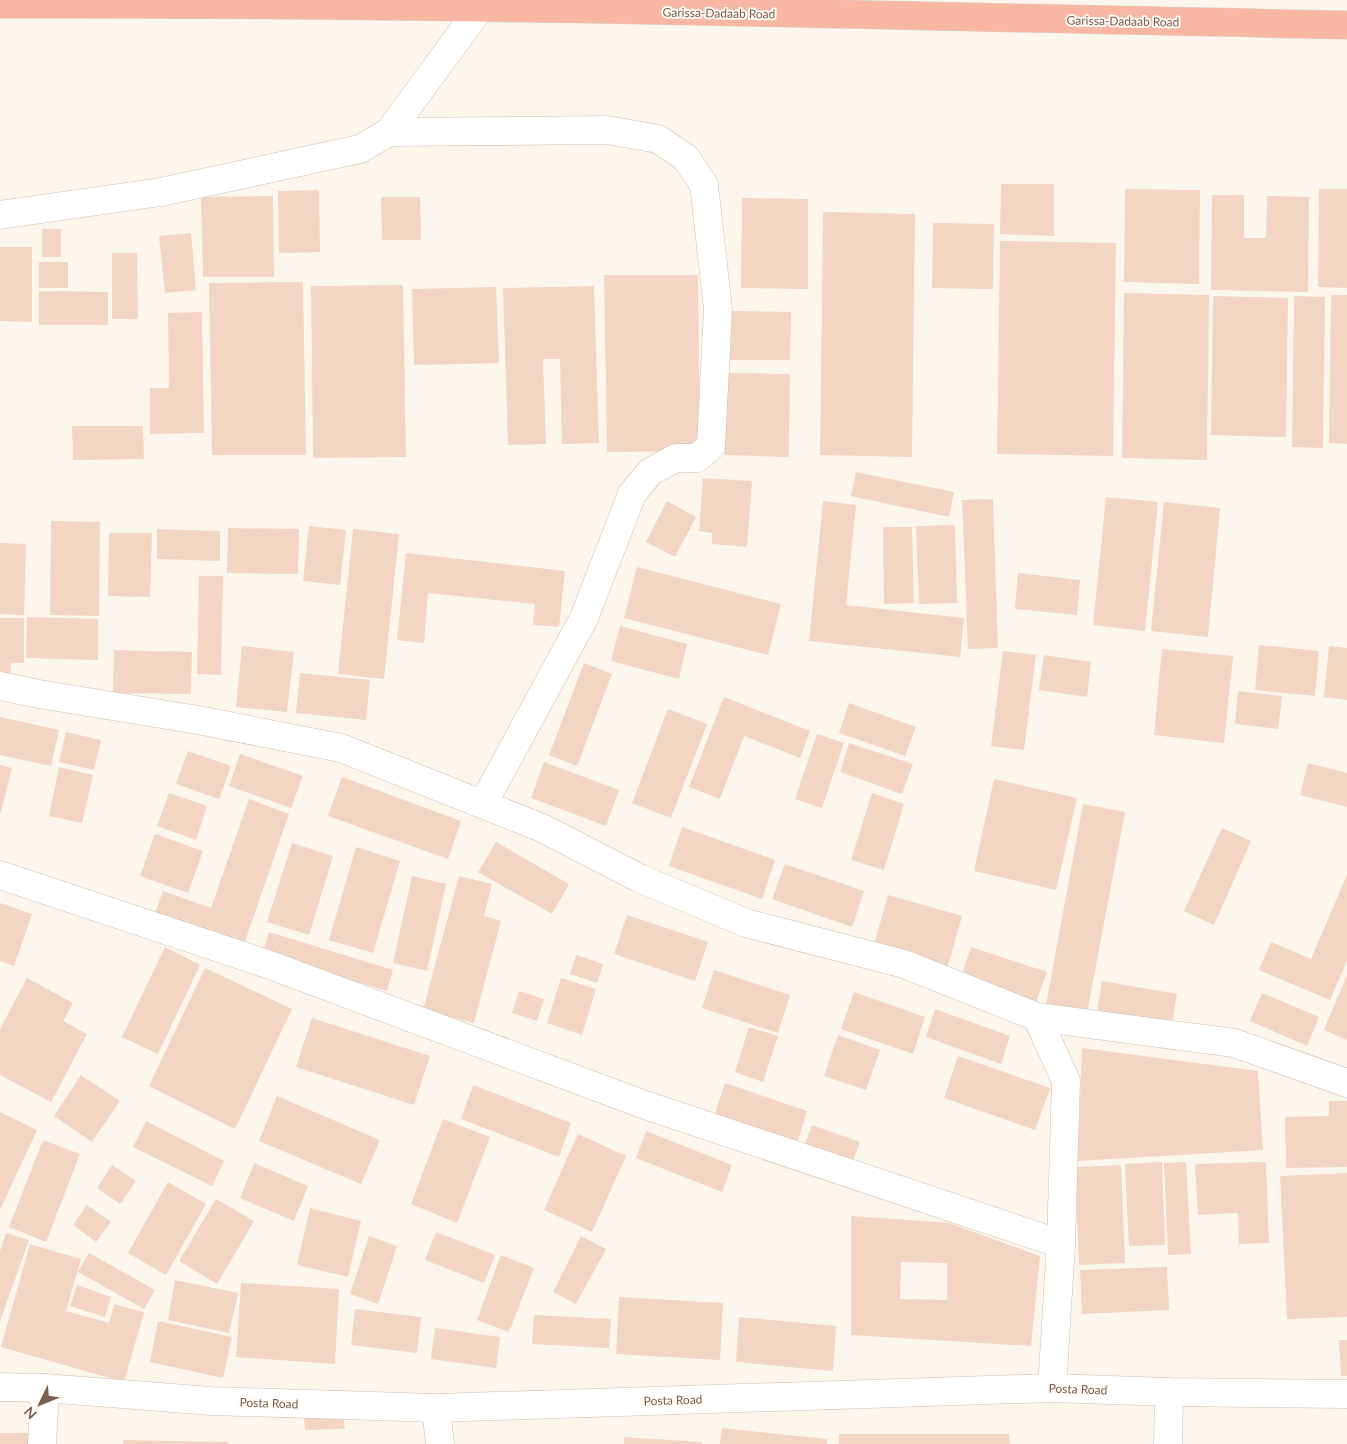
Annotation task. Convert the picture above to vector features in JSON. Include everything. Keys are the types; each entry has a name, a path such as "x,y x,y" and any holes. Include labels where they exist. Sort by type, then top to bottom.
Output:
{"highway":[{"name":"Garissa-Dadaab Road","path":"0,4 480,8 1347,26"}],"street":[{"path":"0,216 162,192 360,149 389,132 480,8"},
{"path":"389,132 607,130 658,139 686,158 704,185 718,309 711,446 697,458 676,458 650,472 632,494 584,618 483,804"},
{"path":"0,686 198,720 341,748 542,828 639,878 746,923 904,964 1037,1017 1234,1043 1347,1083"},
{"path":"0,875 270,965 645,1105 1061,1244"},
{"path":"1037,1017 1066,1081 1061,1244 1052,1388"},
{"name":"Posta Road","path":"0,1387 45,1388 211,1401 436,1408 1052,1388 1169,1392 1347,1394"},
{"path":"42,1444 45,1388"},
{"path":"1168,1444 1169,1392"},
{"path":"436,1408 440,1444"}],"building":[{"path":"1001,184 1054,184 1054,236 1000,234"},
{"path":"1125,189 1200,190 1199,284 1124,282"},
{"path":"1319,189 1347,189 1347,288 1318,287"},
{"path":"319,190 320,252 279,253 278,191"},
{"path":"1212,195 1244,195 1244,238 1266,238 1267,196 1309,197 1308,292 1211,290"},
{"path":"273,196 274,277 203,277 201,197"},
{"path":"381,197 420,197 421,240 382,240"},
{"path":"742,198 808,199 808,289 741,288"},
{"path":"823,212 915,214 912,457 820,455"},
{"path":"933,223 994,224 993,289 932,288"},
{"path":"42,229 61,229 61,257 42,257"},
{"path":"191,233 196,290 165,293 159,236"},
{"path":"1000,241 1116,243 1113,456 997,454"},
{"path":"0,247 32,247 32,322 0,321"},
{"path":"112,253 137,253 138,319 112,319"},
{"path":"39,262 68,262 68,288 39,288"},
{"path":"604,275 698,275 700,451 607,452"},
{"path":"303,282 306,455 212,455 209,283"},
{"path":"403,285 406,457 313,458 311,286"},
{"path":"594,286 599,443 562,444 560,359 543,359 546,444 508,445 503,288"},
{"path":"496,287 499,363 414,365 412,289"},
{"path":"39,291 108,292 108,325 39,325"},
{"path":"1124,293 1209,295 1207,460 1122,458"},
{"path":"1331,295 1347,295 1347,444 1329,443"},
{"path":"1213,296 1288,298 1286,437 1211,435"},
{"path":"1294,296 1325,297 1323,448 1292,447"},
{"path":"729,311 791,312 790,360 729,360"},
{"path":"202,312 204,433 150,434 150,388 169,388 168,313"},
{"path":"725,373 790,374 789,457 725,455"},
{"path":"72,426 143,426 144,459 73,460"},
{"path":"856,472 954,492 949,517 851,496"},
{"path":"703,478 752,481 747,547 712,544 712,533 699,531"},
{"path":"1106,497 1158,502 1145,631 1093,625"},
{"path":"993,499 998,648 968,649 962,500"},
{"path":"667,501 696,517 675,557 646,542"},
{"path":"823,501 856,505 846,605 964,618 960,657 809,641"},
{"path":"1164,502 1220,508 1208,637 1151,631"},
{"path":"51,521 100,522 99,616 50,615"},
{"path":"955,525 957,603 919,604 916,526"},
{"path":"309,526 346,530 340,585 303,581"},
{"path":"883,527 912,527 914,603 884,604"},
{"path":"228,528 299,529 298,574 227,573"},
{"path":"157,529 220,531 220,561 157,559"},
{"path":"353,529 399,534 384,679 338,674"},
{"path":"109,533 152,533 150,597 108,596"},
{"path":"0,543 26,544 24,615 0,614"},
{"path":"406,553 565,571 559,627 533,625 535,604 428,593 424,643 397,640"},
{"path":"637,567 781,604 768,655 624,618"},
{"path":"1018,573 1080,580 1077,615 1015,609"},
{"path":"199,576 223,576 221,675 197,674"},
{"path":"27,617 98,619 98,660 26,658"},
{"path":"0,618 24,618 24,663 11,663 10,674 0,674"},
{"path":"620,626 687,644 679,679 611,661"},
{"path":"1259,645 1319,651 1315,696 1255,690"},
{"path":"242,646 294,652 287,712 236,707"},
{"path":"1329,646 1347,648 1347,700 1324,697"},
{"path":"1162,649 1233,656 1224,743 1154,735"},
{"path":"114,650 192,652 191,694 113,693"},
{"path":"1003,651 1036,655 1024,750 991,746"},
{"path":"1044,655 1091,662 1087,697 1039,690"},
{"path":"584,663 612,674 577,766 549,755"},
{"path":"300,673 370,680 366,720 296,713"},
{"path":"1238,691 1282,696 1278,729 1235,724"},
{"path":"724,697 810,731 800,758 744,736 720,799 689,787"},
{"path":"849,703 916,727 905,756 839,733"},
{"path":"668,709 707,724 671,818 632,803"},
{"path":"0,717 59,730 51,766 0,755"},
{"path":"66,732 101,740 94,770 59,762"},
{"path":"817,734 844,743 822,808 795,799"},
{"path":"849,743 913,764 902,794 840,772"},
{"path":"188,751 231,766 219,799 176,784"},
{"path":"240,754 303,776 291,808 229,786"},
{"path":"544,762 619,790 606,826 531,798"},
{"path":"1308,763 1347,773 1347,807 1300,795"},
{"path":"0,765 12,768 1,812 0,812"},
{"path":"59,767 93,775 82,823 49,816"},
{"path":"342,777 461,821 448,859 328,816"},
{"path":"994,779 1077,798 1056,890 974,871"},
{"path":"169,793 207,806 196,840 157,826"},
{"path":"872,793 904,804 884,870 851,860"},
{"path":"249,799 289,814 241,953 152,921 163,891 211,908"},
{"path":"1083,804 1125,812 1087,1013 1046,1005"},
{"path":"682,827 775,860 762,899 669,866"},
{"path":"1222,828 1251,841 1214,925 1184,911"},
{"path":"155,834 203,851 188,893 140,876"},
{"path":"496,842 569,884 552,914 478,872"},
{"path":"292,843 333,856 309,935 267,922"},
{"path":"356,847 400,861 373,953 329,940"},
{"path":"785,864 864,891 852,927 772,899"},
{"path":"1347,875 1347,961 1330,1000 1259,970 1271,942 1311,959"},
{"path":"412,876 446,884 427,971 393,963"},
{"path":"459,876 492,884 484,916 501,921 474,1023 423,1010"},
{"path":"888,895 962,916 948,966 874,945"},
{"path":"0,903 32,914 14,966 0,961"},
{"path":"627,915 708,942 695,981 614,954"},
{"path":"269,932 393,970 387,991 262,954"},
{"path":"165,947 200,965 158,1054 122,1037"},
{"path":"971,947 1047,972 1036,1002 961,977"},
{"path":"576,955 603,964 597,983 570,974"},
{"path":"205,968 292,1009 235,1129 149,1086"},
{"path":"714,970 790,995 778,1033 702,1008"},
{"path":"1347,975 1347,1040 1324,1030"},
{"path":"27,978 73,1003 63,1021 87,1034 51,1102 0,1075 0,1029"},
{"path":"561,978 596,989 582,1035 547,1023"},
{"path":"1102,981 1177,994 1172,1025 1097,1011"},
{"path":"519,991 544,999 537,1021 512,1013"},
{"path":"854,992 925,1017 913,1054 841,1029"},
{"path":"1262,993 1319,1017 1307,1046 1250,1021"},
{"path":"935,1009 1010,1036 1001,1064 926,1037"},
{"path":"312,1018 430,1056 414,1105 296,1067"},
{"path":"749,1027 778,1036 763,1082 735,1072"},
{"path":"838,1035 880,1050 866,1090 824,1076"},
{"path":"1082,1048 1258,1071 1263,1150 1078,1161"},
{"path":"958,1056 1050,1088 1035,1130 944,1098"},
{"path":"81,1075 120,1101 92,1142 54,1116"},
{"path":"725,1083 807,1111 797,1143 714,1116"},
{"path":"473,1085 571,1123 559,1157 461,1119"},
{"path":"277,1096 380,1140 361,1184 259,1141"},
{"path":"1329,1101 1347,1101 1347,1167 1286,1168 1285,1117 1329,1116"},
{"path":"0,1112 37,1130 1,1208 0,1207"},
{"path":"443,1119 490,1137 457,1223 411,1204"},
{"path":"146,1121 224,1161 212,1186 133,1147"},
{"path":"812,1125 860,1142 851,1167 803,1150"},
{"path":"646,1131 732,1165 722,1192 636,1158"},
{"path":"578,1134 626,1156 592,1232 544,1210"},
{"path":"43,1140 80,1154 46,1242 9,1227"},
{"path":"1162,1162 1165,1245 1129,1246 1125,1164"},
{"path":"1186,1162 1191,1254 1168,1255 1164,1163"},
{"path":"1266,1162 1269,1243 1239,1244 1238,1213 1198,1215 1195,1164"},
{"path":"254,1163 308,1186 294,1221 240,1198"},
{"path":"112,1165 136,1181 120,1204 97,1188"},
{"path":"1121,1165 1125,1263 1079,1265 1075,1167"},
{"path":"1347,1173 1347,1317 1287,1319 1280,1176"},
{"path":"168,1182 206,1204 166,1275 128,1253"},
{"path":"216,1199 254,1221 217,1284 179,1261"},
{"path":"87,1205 111,1222 96,1242 73,1225"},
{"path":"310,1208 361,1221 348,1277 297,1265"},
{"path":"851,1216 949,1223 1040,1256 1031,1346 851,1335","holes":["901,1262 947,1263 947,1300 900,1299"]},
{"path":"436,1232 495,1255 484,1283 425,1260"},
{"path":"6,1233 29,1240 0,1321 0,1251"},
{"path":"369,1236 397,1246 378,1304 350,1294"},
{"path":"581,1236 606,1249 576,1304 553,1292"},
{"path":"30,1244 81,1259 66,1311 109,1323 114,1304 144,1312 124,1382 1,1347"},
{"path":"89,1253 155,1290 144,1309 78,1272"},
{"path":"501,1255 534,1268 509,1332 477,1320"},
{"path":"1167,1267 1169,1310 1082,1314 1080,1270"},
{"path":"175,1280 238,1293 229,1333 168,1320"},
{"path":"241,1283 339,1289 335,1364 236,1357"},
{"path":"77,1285 111,1297 105,1317 70,1306"},
{"path":"619,1297 723,1303 720,1360 616,1354"},
{"path":"355,1309 421,1317 417,1353 351,1345"},
{"path":"534,1315 611,1319 609,1348 532,1344"},
{"path":"739,1317 836,1326 833,1371 736,1362"},
{"path":"158,1321 232,1337 223,1378 150,1362"},
{"path":"435,1328 500,1337 496,1368 431,1359"},
{"path":"1339,1340 1347,1340 1347,1376 1341,1376"},
{"path":"343,1414 345,1429 305,1430 304,1416"},
{"path":"722,1428 827,1439 827,1444 720,1444"},
{"path":"0,1433 29,1433 29,1444 0,1444"},
{"path":"839,1434 1009,1434 1010,1444 839,1444"},
{"path":"624,1437 702,1442 702,1444 624,1444"},
{"path":"123,1440 228,1442 228,1444 123,1444"}]}
